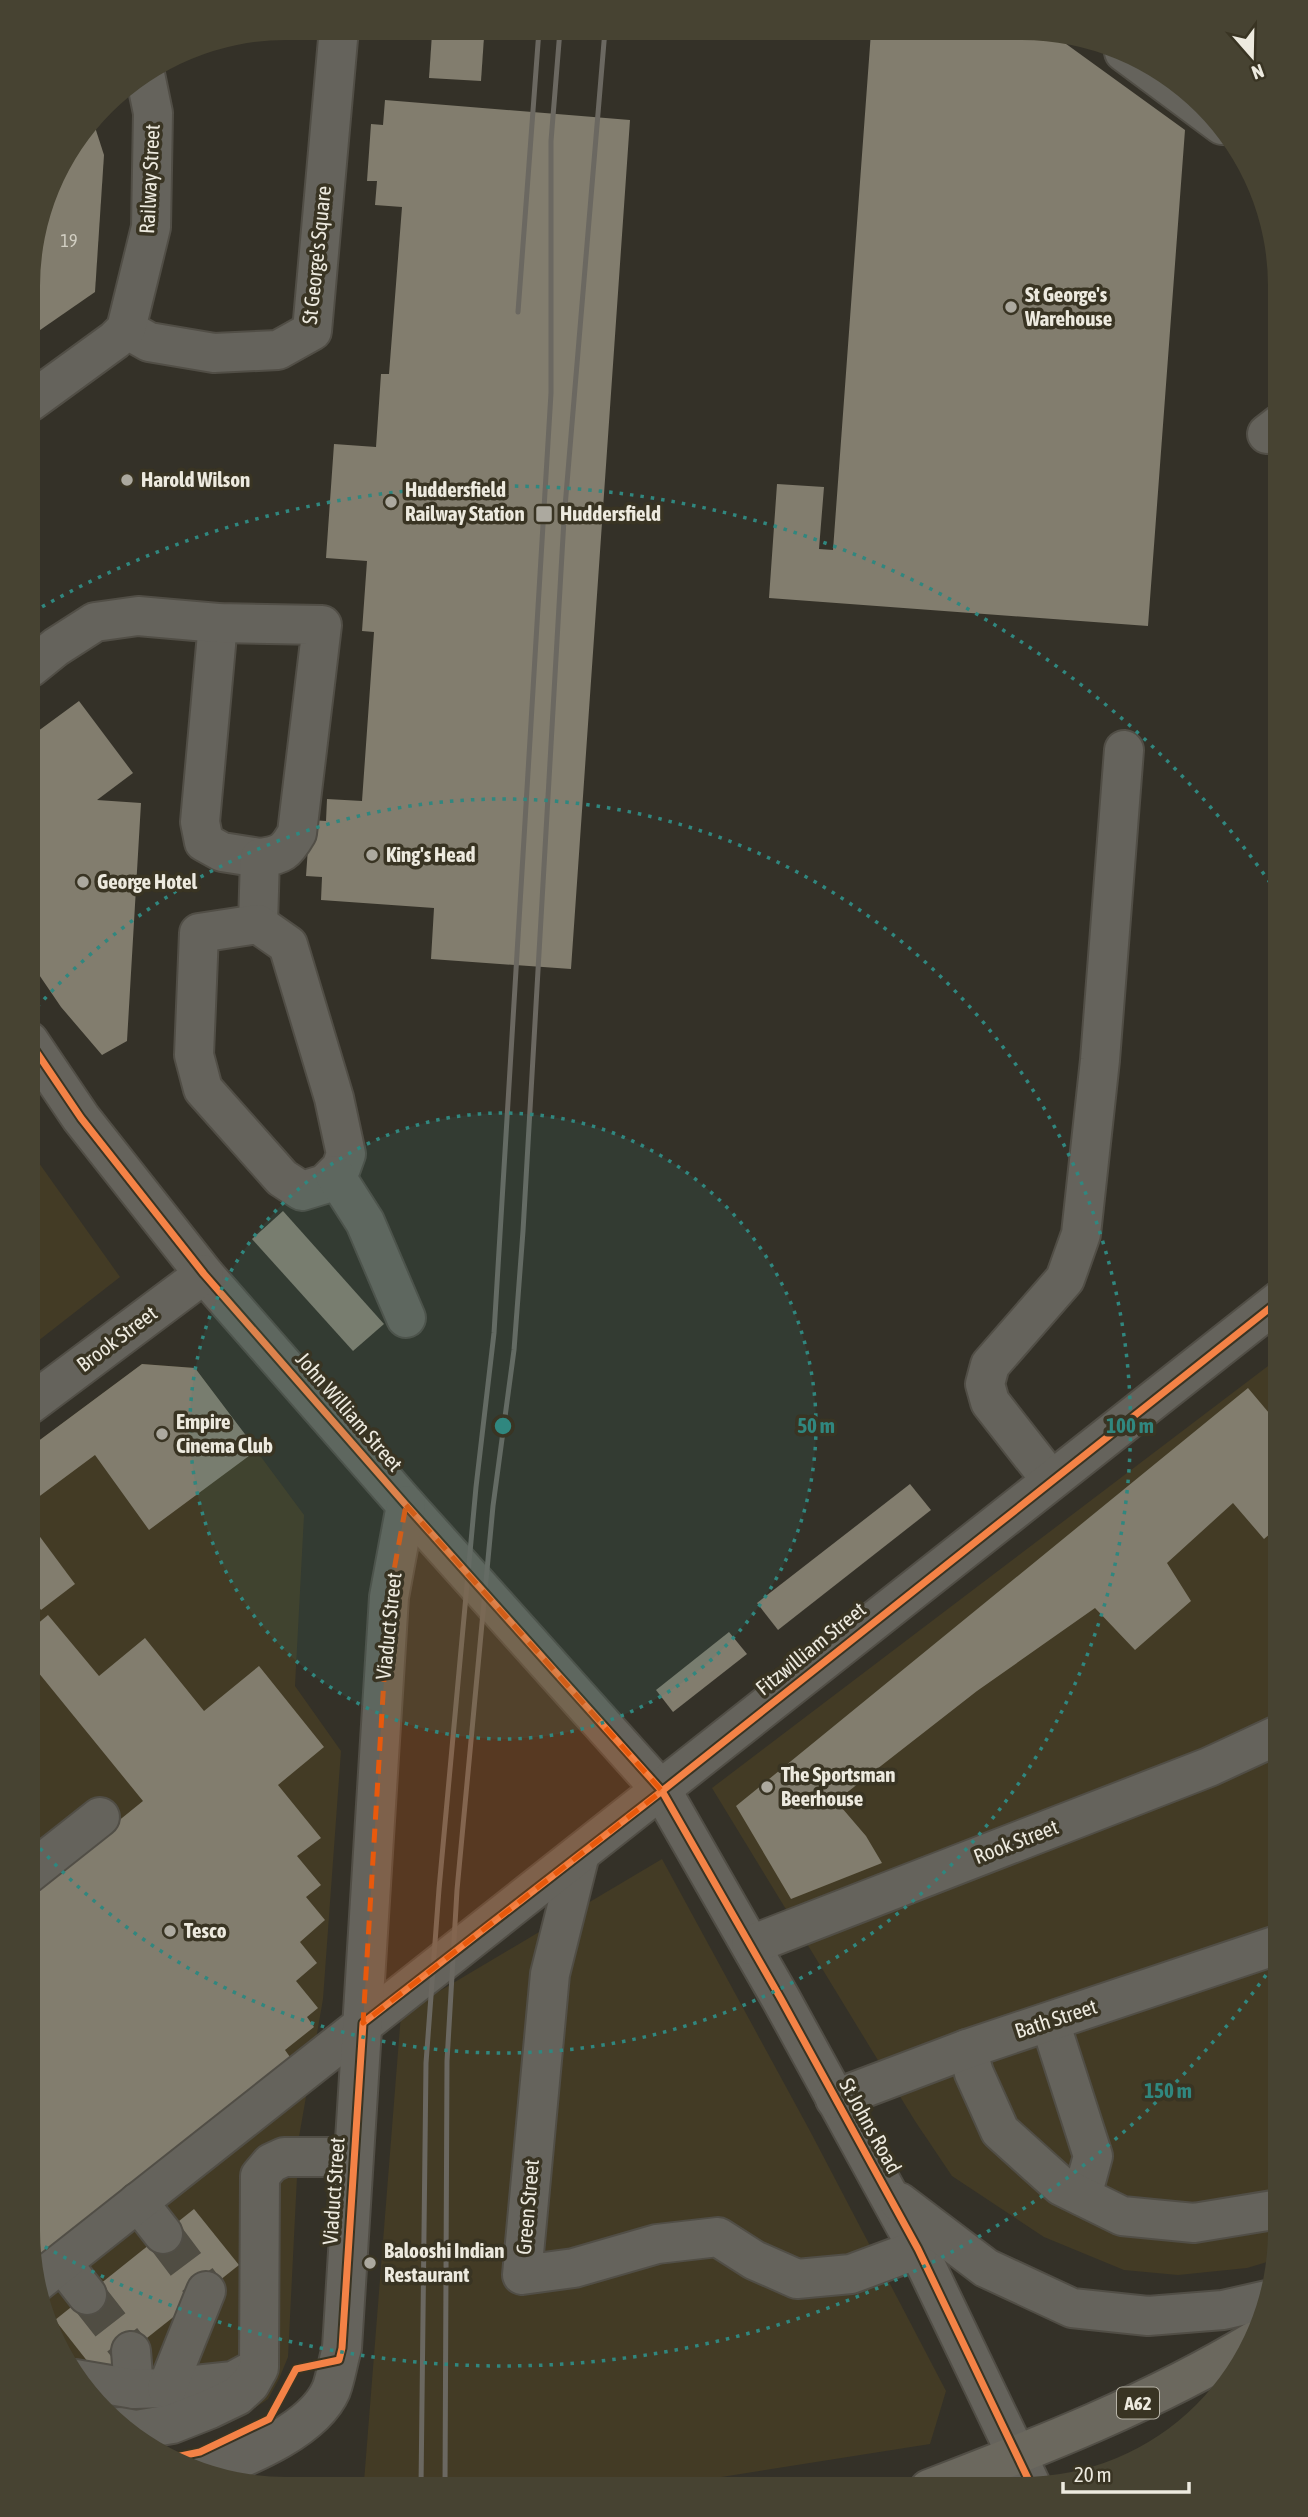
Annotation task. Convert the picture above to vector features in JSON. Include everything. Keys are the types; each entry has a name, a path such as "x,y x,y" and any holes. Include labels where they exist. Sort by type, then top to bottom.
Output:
{"highway":[{"name":"A62","path":"993,2477 1025,2471 1082,2429 1198,2375 1236,2353"}],"street":[{"name":"St George's Square","path":"126,329 149,342 214,353 278,350 312,331 338,41"},
{"name":"Railway Street","path":"126,329 151,228 153,113 147,83"},
{"path":"40,395 126,329"},
{"path":"40,660 95,622 138,616 218,623 321,625 297,832 289,846 279,855 260,858 222,852 204,842 200,822 218,623"},
{"path":"1051,1480 990,1402 985,1384 990,1365 1065,1279 1082,1234 1100,1060 1124,750"},
{"path":"258,924 260,858"},
{"path":"258,924 288,945 334,1098 346,1154 341,1168 325,1184 302,1191 282,1178 203,1089 194,1055 199,933 258,924"},
{"name":"John William Street","path":"40,1057 81,1118 204,1274 406,1505 662,1790"},
{"path":"335,1175 365,1222 406,1318"},
{"name":"Brook Street","path":"40,1397 204,1274"},
{"name":"Fitzwilliam Street","path":"49,2273 1267,1310"},
{"name":"Viaduct Street","path":"219,2467 275,2442 308,2419 330,2391 342,2348 388,1597 406,1505"},
{"name":"Rook Street","path":"751,1945 1209,1767 1267,1740"},
{"name":"St Johns Road","path":"662,1790 751,1945 918,2249 1025,2471"},
{"path":"40,1864 100,1817"},
{"name":"Green Street","path":"580,1854 550,1974 522,2275 575,2267 657,2244 718,2238 754,2260 797,2279 851,2274 918,2249"},
{"name":"Bath Street","path":"835,2099 967,2049 1267,1948"},
{"path":"1050,2022 1093,2156 1082,2196"},
{"path":"967,2049 974,2073 1000,2131 1061,2186 1122,2216 1194,2223 1267,2212"},
{"path":"141,2429 172,2424 237,2396 250,2384 259,2368 260,2176 271,2163 284,2157 353,2157"},
{"path":"889,2195 986,2268 1072,2308 1148,2316 1223,2310 1257,2302"},
{"path":"138,2202 163,2234"},
{"path":"49,2273 86,2295"},
{"path":"151,2389 206,2291"},
{"path":"131,2351 151,2389"},
{"path":"91,2381 151,2389 233,2381 259,2368"}],"highlighted area":[{"path":"406,1505 662,1791 363,2023 389,1597"}],"shaded area":[{"path":"40,1164 120,1277 40,1339"},
{"path":"142,1364 195,1368 304,1515 295,1686 341,1751 323,1999 299,2137 288,2357 268,2399 246,2414 198,2434 138,2427 101,2393 73,2354 59,2325 42,2263 40,1440"},
{"path":"1267,1367 1266,2262 1247,2268 1178,2275 1124,2270 1044,2237 952,2176 915,2121 712,1788"},
{"path":"662,1859 810,2131 946,2391 930,2444 722,2477 364,2477 401,2014"}],"building":[{"name":"St George's Warehouse","path":"870,40 1022,40 1067,44 1185,130 1148,626 769,598 777,484 824,487 819,549 833,550"},
{"path":"432,41 484,41 481,81 429,78"},
{"path":"385,100 630,120 571,969 431,959 434,908 321,900 322,877 306,876 310,820 326,821 327,799 362,801 374,632 362,631 367,561 326,558 334,444 376,447 381,374 389,374 402,207 375,205 377,181 367,181 371,124 383,125"},
{"path":"96,130 104,155 95,292 40,330 42,254 53,207 73,163"},
{"name":"George Hotel","path":"79,701 133,773 97,800 141,803 127,1041 102,1055 61,1007 40,976 40,730"},
{"path":"283,1211 384,1324 353,1351 252,1239"},
{"name":"Empire Cinema Club","path":"142,1364 195,1368 257,1450 149,1530 95,1455 40,1496 40,1440"},
{"path":"1248,1388 1267,1411 1267,1536 1264,1539 1233,1503 1167,1563 1191,1601 1135,1650 1095,1608 977,1691 836,1801 866,1836 882,1863 791,1899 736,1806"},
{"path":"910,1484 931,1510 778,1630 757,1603"},
{"path":"40,1537 75,1584 40,1609"},
{"name":"Tesco","path":"48,1615 99,1676 145,1638 204,1711 259,1666 324,1747 278,1785 321,1838 297,1856 321,1885 306,1897 325,1920 300,1942 317,1963 296,1981 318,2008 307,2017 314,2027 285,2050 290,2057 42,2257 40,1884 143,1801 40,1675 40,1622"},
{"path":"729,1632 747,1654 673,1712 656,1690"},
{"path":"194,2209 239,2265 99,2376 57,2319"}],"tunnel":[{"path":"163,2234 206,2291"},
{"path":"87,2295 131,2351"}],"railway":[{"path":"518,312 538,41"},
{"path":"421,2477 426,2063 476,1487 494,1333 551,393 551,141 559,41"},
{"path":"445,2477 447,2061 457,1890 493,1506 514,1350 564,519 604,41"}],"cycle path":[{"path":"40,1057 81,1118 204,1274 662,1791 781,1999 918,2249 1027,2477"},
{"path":"186,2455 200,2452 269,2419 296,2369 339,2360 342,2348 363,2023 662,1791 1267,1310"}],"place":[{"name":"St George's Warehouse","path":"1011,307"},
{"name":"Harold Wilson","path":"127,480"},
{"name":"Huddersfield Railway Station","path":"391,502"},
{"name":"Huddersfield","path":"544,514"},
{"name":"King's Head","path":"372,855"},
{"name":"George Hotel","path":"83,882"},
{"name":"Empire Cinema Club","path":"162,1434"},
{"name":"The Sportsman Beerhouse","path":"767,1787"},
{"name":"Tesco","path":"170,1931"},
{"name":"Balooshi Indian Restaurant","path":"370,2263"}]}
